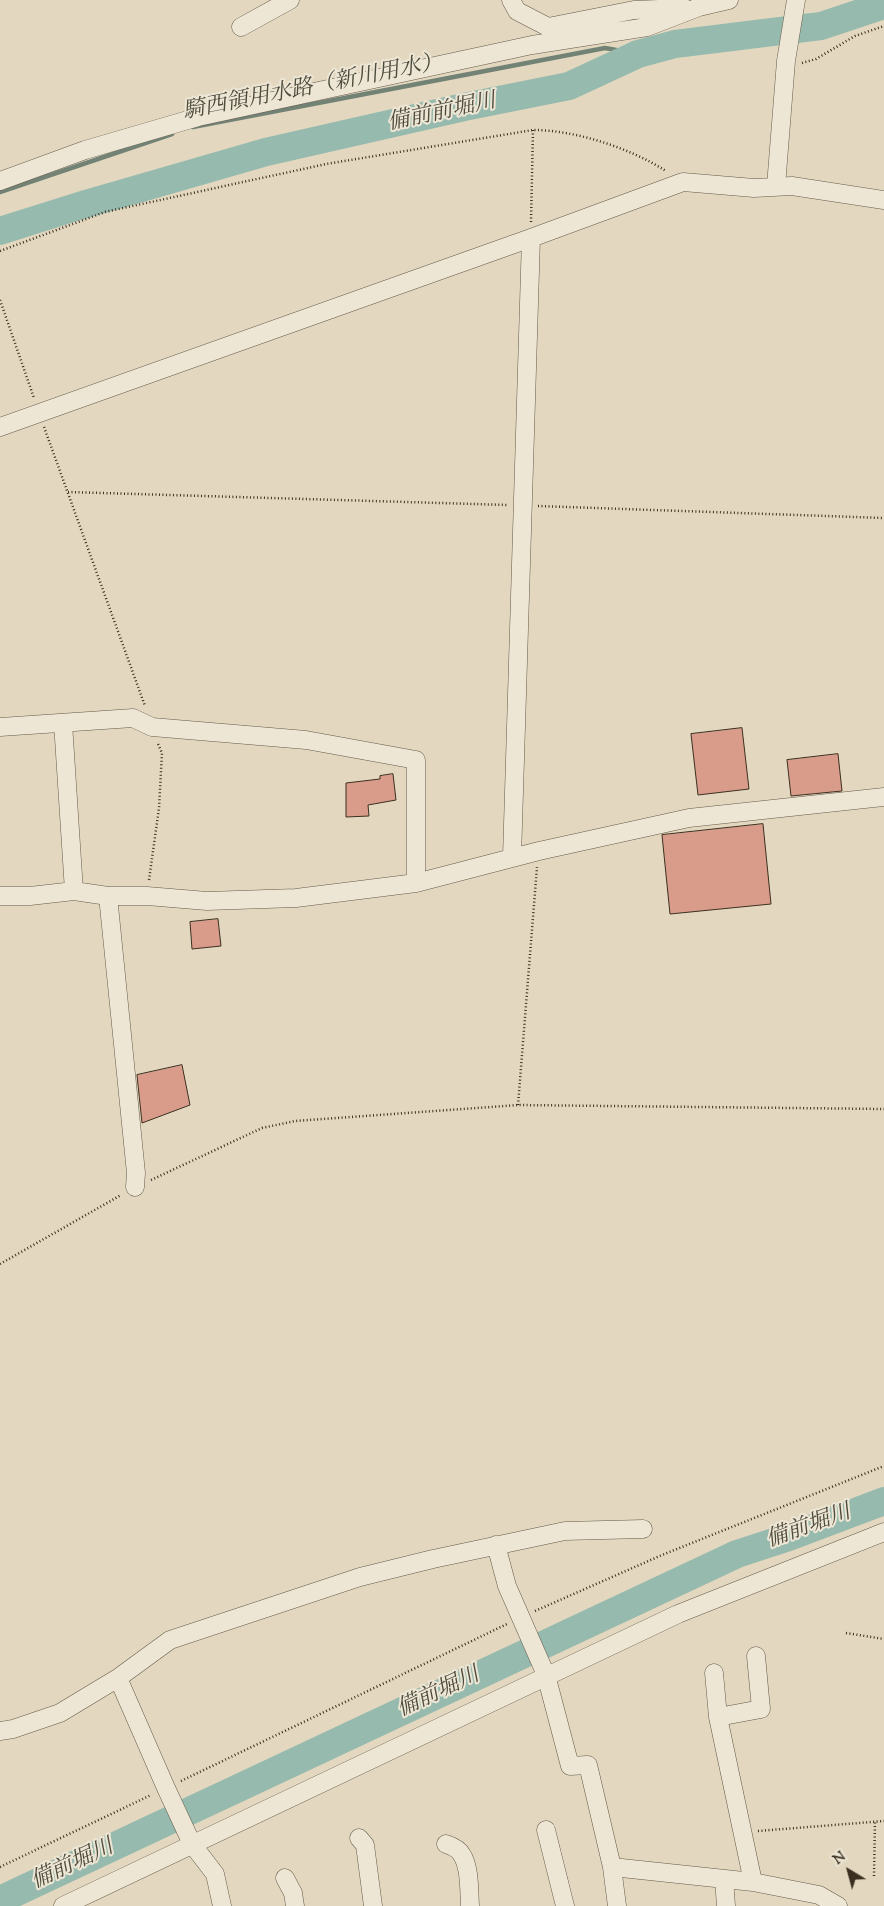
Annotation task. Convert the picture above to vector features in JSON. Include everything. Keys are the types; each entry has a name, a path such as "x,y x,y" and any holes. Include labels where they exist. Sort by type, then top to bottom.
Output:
{"street":[{"path":"241,27 290,0"},
{"path":"511,0 517,11 548,27 634,10 700,7"},
{"path":"0,181 85,150 198,117 532,45 647,27 700,7 729,0"},
{"path":"776,186 785,64 796,0"},
{"path":"0,426 531,238 683,182 754,188 792,186 884,200"},
{"path":"512,858 531,238"},
{"path":"0,727 133,718 152,727 306,740 416,760 416,883"},
{"path":"63,723 74,891"},
{"path":"0,896 30,896 74,891 108,896 147,896 207,900 296,898 416,883 539,850 689,818 884,797"},
{"path":"108,896 136,1173 135,1187"},
{"path":"0,1731 13,1729 60,1713 118,1678 170,1640 360,1577 564,1531 643,1528"},
{"path":"63,1906 546,1675 678,1614 884,1532"},
{"path":"496,1546 507,1586 546,1675 570,1766 588,1765 612,1867 616,1906"},
{"path":"718,1717 761,1709 756,1656"},
{"path":"714,1673 718,1717 753,1882"},
{"path":"118,1678 192,1844 215,1874 222,1906"},
{"path":"546,1830 565,1906"},
{"path":"359,1838 365,1846 373,1906"},
{"path":"446,1844 456,1848 463,1855 468,1874 470,1906"},
{"path":"612,1867 753,1882 819,1895 838,1906"},
{"path":"285,1878 293,1893 295,1906"},
{"path":"724,1879 726,1906"}],"path":[{"path":"785,64 816,59 855,36 884,26"},
{"path":"531,238 533,130"},
{"path":"0,251 105,212 326,164 533,130 548,130 609,144 648,159 683,182"},
{"path":"0,300 162,753 159,808 147,896"},
{"path":"68,492 884,518"},
{"path":"518,1105 539,850"},
{"path":"0,1264 135,1187 262,1128 295,1121 518,1105 884,1109"},
{"path":"0,1867 520,1618 662,1555 884,1466"},
{"path":"846,1633 884,1639"},
{"path":"743,1833 884,1821"},
{"path":"874,1876 875,1822"}],"building":[{"path":"742,728 749,789 698,795 691,734"},
{"path":"838,754 842,791 791,796 787,760"},
{"path":"393,774 396,800 368,805 369,816 346,817 346,783 380,779 380,776"},
{"path":"763,824 771,904 670,914 662,835"},
{"path":"218,919 221,946 192,949 190,922"},
{"path":"182,1065 190,1105 142,1123 137,1075"}],"waterway":[{"name":"備前前堀川","path":"0,231 266,152 464,107 569,86 638,54 675,44 821,26 884,5"},
{"name":"騎西領用水路（新川用水）","path":"193,127 605,48 638,54"},
{"name":"騎西領用水路（新川用水）","path":"0,192 172,134"},
{"name":"備前堀川","path":"0,1900 737,1554 789,1537 884,1501"}]}
